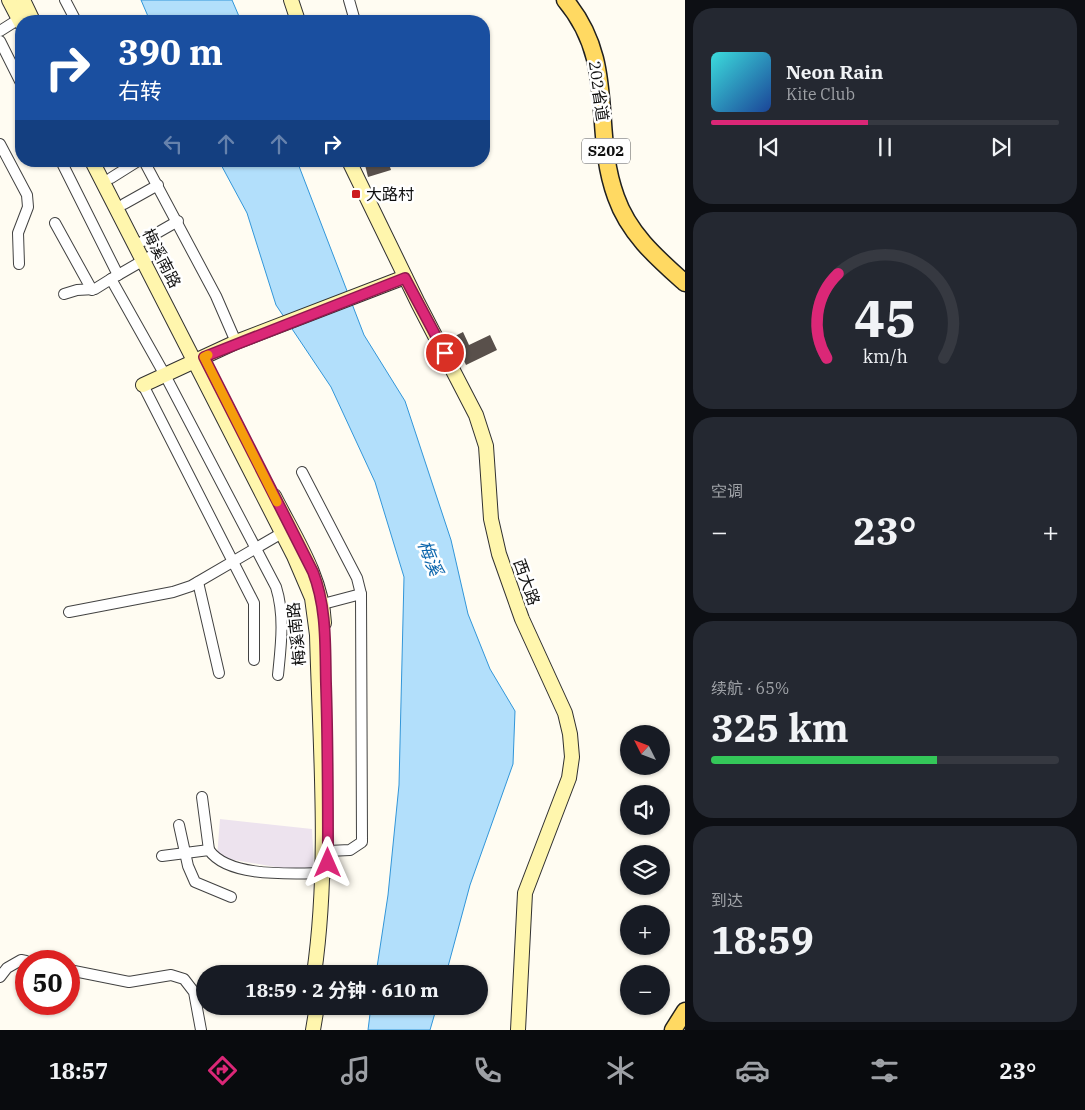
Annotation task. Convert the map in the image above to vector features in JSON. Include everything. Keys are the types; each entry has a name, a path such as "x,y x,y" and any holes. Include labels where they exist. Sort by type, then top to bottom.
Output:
{"main road":[{"path":"9,0 20,15"},
{"path":"23,0 24,15"},
{"path":"291,0 296,15"},
{"name":"202省道","path":"566,0 581,22 597,61 608,166 616,199 638,238 685,283"},
{"name":"梅溪南路","path":"95,167 147,258 313,572 323,604 329,768 328,851 315,965"},
{"name":"梅溪南路","path":"105,167 143,241 147,258"},
{"name":"西大路","path":"352,167 405,278 458,377 480,426 487,456 491,519 499,554 522,619 565,712 570,734 572,757 569,778 525,893 518,1030"},
{"path":"143,385 230,345 405,278"},
{"name":"梅溪南路","path":"200,359 307,585 316,623 325,873 321,965"},
{"path":"673,1030 685,1011"},
{"path":"309,1030 310,1015"},
{"path":"314,1030 316,1015"}],"street":[{"path":"65,0 73,15"},
{"path":"349,0 353,15"},
{"path":"0,31 15,25"},
{"path":"0,41 15,71"},
{"path":"0,144 28,195 28,207 18,233 19,264"},
{"path":"64,167 114,277 164,375 257,547 276,587 281,605 282,634 278,675"},
{"path":"111,178 128,167"},
{"path":"147,167 178,221 219,302 230,345"},
{"path":"124,204 158,186"},
{"path":"143,241 178,221"},
{"path":"54,223 92,290"},
{"path":"64,294 77,290 92,290 147,258"},
{"path":"143,385 254,603 254,660"},
{"path":"302,472 357,578 361,594 362,842 355,848 345,851 328,851"},
{"path":"69,612 173,592 198,582 282,533"},
{"path":"198,582 219,673"},
{"path":"323,604 361,594"},
{"path":"202,798 209,850 222,862 252,870 279,874 325,873"},
{"path":"179,825 190,872 195,882 231,897"},
{"path":"162,856 209,850"},
{"path":"0,977 7,968 15,963"},
{"path":"80,972 129,982 171,975 184,979 194,992 201,1030"}],"shaded area":[{"path":"220,819 312,829 314,868 287,869 217,857"}],"water":[{"path":"141,0 232,0 238,15 147,15"},
{"name":"梅溪","path":"222,167 299,167 364,335 405,401 451,540 468,614 490,669 515,711 513,764 470,885 448,965 377,965 388,895 399,785 404,577 375,482 331,387 276,305 247,213"},
{"path":"370,1015 434,1015 430,1030 368,1030"}],"building":[{"path":"366,167 390,167 391,170 368,177"},
{"path":"463,332 469,345 490,335 497,350 466,365 453,337"}],"slow traffic":[{"path":"208,355 204,357 277,502"}],"place":[{"name":"大路村","path":"356,194"}],"route":[{"path":"328,863 329,768 323,604 313,572 204,357 236,342 405,278 445,353"}]}
